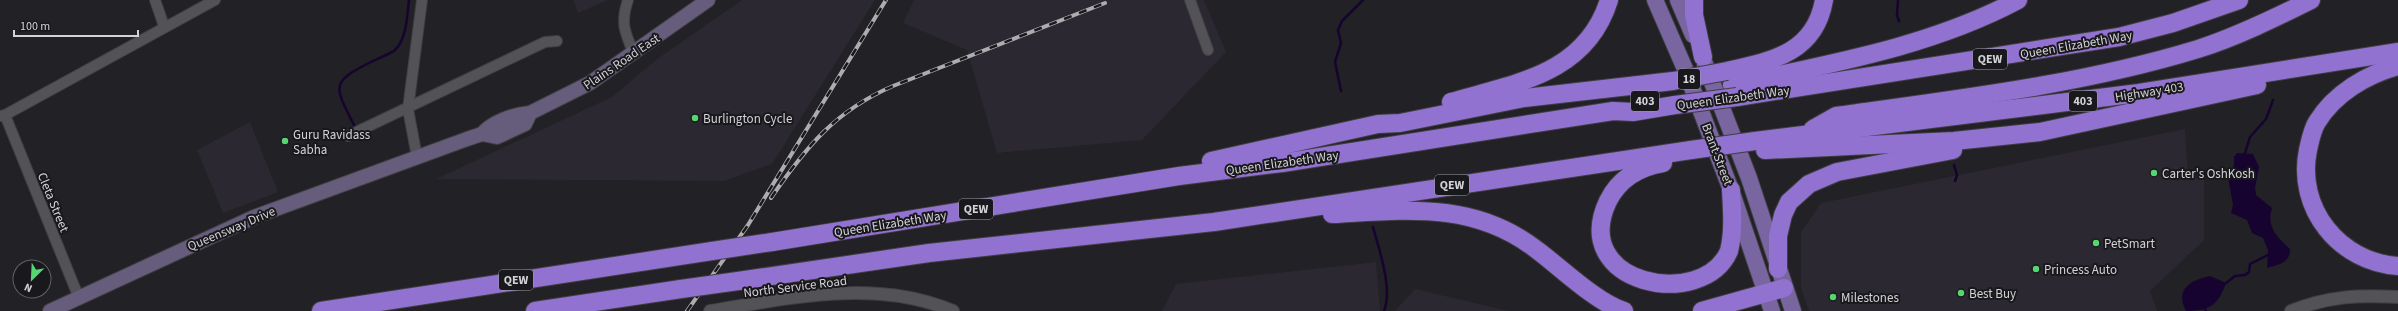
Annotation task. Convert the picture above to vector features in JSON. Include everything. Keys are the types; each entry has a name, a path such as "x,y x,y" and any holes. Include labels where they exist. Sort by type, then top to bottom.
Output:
{"highway":[{"path":"1179,176 1205,163 1378,124 1399,116 1522,82 1560,64 1590,40 1605,13 1609,0"},
{"path":"1694,0 1694,16 1703,57"},
{"path":"1732,85 1772,60 1797,48 1814,28 1821,13 1824,0"},
{"path":"1378,124 1400,123 1524,98 1675,94 1732,85 1865,56 1969,22 2018,0"},
{"name":"Queen Elizabeth Way","path":"321,311 772,242 1179,176 1282,163 1613,111 1633,112 1675,94 1732,85 2120,37 2173,23 2239,0"},
{"name":"QEW","path":"535,311 929,253 1214,222 1696,152 1756,145 1803,134 1836,116 2039,87 2143,64 2199,49 2312,0"},
{"name":"Highway 403","path":"1803,134 2085,101 2398,52"},
{"path":"1778,269 1778,236 1783,215 1789,202 1809,184 1837,172 2040,132 2218,94 2339,66 2361,58"},
{"path":"2398,66 2367,78 2348,89 2325,110 2316,123 2310,138 2306,162 2307,187 2315,211 2333,237 2344,246 2371,261 2398,266"},
{"path":"1756,145 1954,141 2040,132"},
{"path":"1696,152 1649,165 1629,175 1618,185 1606,205 1601,232 1605,251 1617,271 1626,281 1658,294 1684,292 1707,280 1723,263 1732,238 1731,190"},
{"path":"1214,222 1417,209 1456,213 1510,232 1531,245 1600,299 1624,311"},
{"path":"1702,311 1784,288"}],"main road":[{"name":"Plains Road East","path":"417,157 482,134 487,128 520,114 530,113 590,83 634,54 708,0"},
{"name":"Brant Street","path":"1655,0 1685,69 1731,190 1772,311"},
{"name":"Brant Street","path":"1678,0 1703,57 1739,148 1792,311"},
{"name":"Queensway Drive","path":"50,311 254,217 417,157"}],"street":[{"path":"155,0 164,26"},
{"path":"2,115 164,26 216,0"},
{"path":"417,157 408,109 422,0"},
{"path":"628,0 624,12 623,30 634,54"},
{"path":"1190,0 1208,50"},
{"path":"348,136 408,109 545,42 557,41"},
{"name":"Cleta Street","path":"2,115 79,298"},
{"name":"North Service Road","path":"716,310 825,294 863,292 896,295 936,304 953,311"},
{"path":"2290,311 2306,305 2355,295 2398,297"}],"shaded area":[{"path":"573,0 608,0 578,13"},
{"path":"742,0 875,0 772,164 724,181 436,179 612,97 657,59"},
{"path":"914,0 1204,0 1226,52 1142,140 997,153 967,50 903,23"},
{"path":"250,122 278,192 223,213 197,150"},
{"path":"2185,129 2188,178 2204,177 2204,240 2150,291 2157,311 1809,311 1801,288 1801,232 1821,203"},
{"path":"2237,153 2253,154 2259,167 2255,188 2256,195 2272,208 2270,221 2274,231 2290,249 2290,254 2283,263 2267,268 2268,250 2263,238 2252,233 2247,220 2231,213 2233,205 2228,177 2234,165 2234,157"},
{"path":"1376,262 1380,311 1162,311 1176,284"},
{"path":"2210,276 2226,283 2220,297 2216,302 2207,308 2186,311 2182,296 2187,286 2197,280"},
{"path":"1415,289 1509,311 1395,311"}],"waterway":[{"path":"356,129 343,103 340,94 340,87 343,80 349,74 395,50 399,45 406,26 409,0"},
{"path":"1341,91 1335,62 1341,43 1338,30 1342,21 1363,0"},
{"path":"1898,0 1897,15 1899,21"},
{"path":"2245,153 2250,137 2266,119 2273,100"},
{"path":"1954,165 1957,175 1955,181"},
{"path":"1373,227 1386,281 1387,292 1384,311"},
{"path":"2226,283 2235,276 2245,275 2249,272 2250,264 2268,255"}],"railway":[{"path":"687,311 748,225 886,0"},
{"path":"771,198 797,162 823,132 854,107 893,86 1105,3"}],"place":[{"name":"Burlington Cycle","path":"695,118"},
{"name":"Guru Ravidass Sabha","path":"285,141"},
{"name":"Carter's OshKosh","path":"2154,173"},
{"name":"PetSmart","path":"2096,243"},
{"name":"Princess Auto","path":"2036,269"},
{"name":"Best Buy","path":"1961,293"},
{"name":"Milestones","path":"1833,297"}]}
